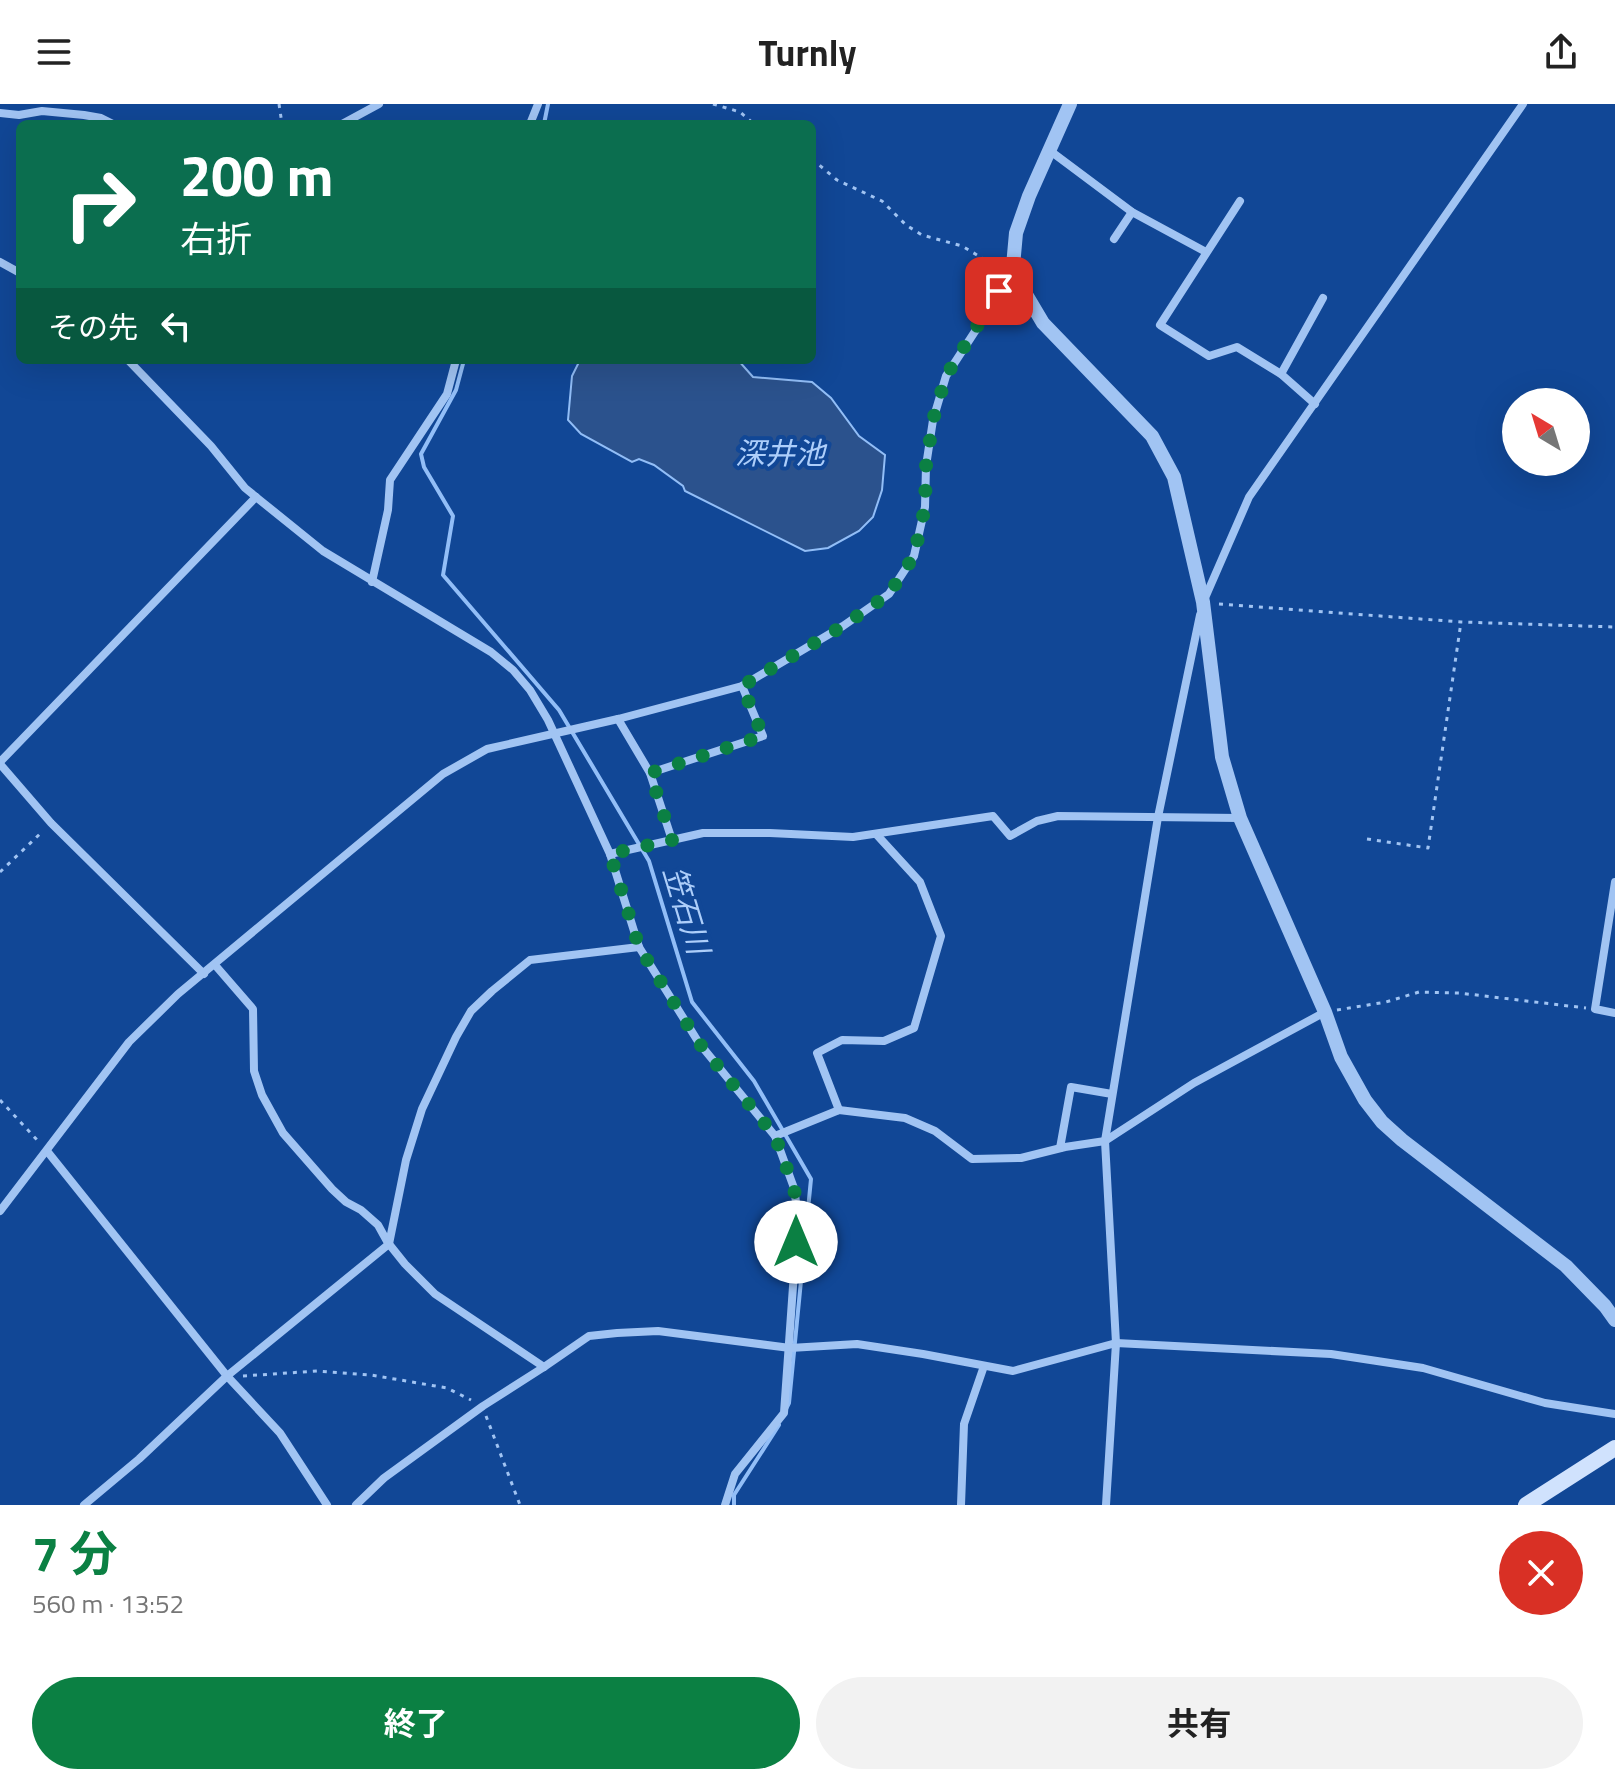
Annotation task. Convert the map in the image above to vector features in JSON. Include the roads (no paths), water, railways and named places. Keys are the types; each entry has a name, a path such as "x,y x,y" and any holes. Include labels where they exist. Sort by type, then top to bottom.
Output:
{"main road":[{"path":"1526,1505 1615,1448"}],"street":[{"path":"349,120 379,104"},
{"path":"0,1211 129,1042 178,994 443,774 487,749 742,686 830,634 889,594 914,556 925,507 926,466 933,420 946,376 1013,266 1016,233 1029,196 1070,104"},
{"path":"1106,1505 1116,1343 1105,1141 1158,817 1203,602 1249,497 1523,104"},
{"path":"0,113 19,115 42,111 105,120"},
{"path":"1049,150 1132,212 1206,252"},
{"path":"1240,201 1160,325 1209,356 1237,347 1281,374 1315,404"},
{"path":"1114,239 1132,212"},
{"path":"1013,266 1043,323 1152,436 1174,477 1203,602 1222,757 1240,818 1352,1078 1382,1122 1566,1266 1615,1320"},
{"path":"1281,374 1323,298"},
{"path":"132,364 211,446 245,488 323,551 491,652 513,670 530,690 555,734 610,854 639,947 699,1043 775,1136 794,1188 798,1216 784,1413 735,1474 725,1505"},
{"path":"372,582 388,510 390,480 447,394 455,364"},
{"path":"204,974 51,823 0,763 256,497"},
{"path":"650,773 763,736 742,686"},
{"path":"618,719 650,773 672,840"},
{"path":"610,854 703,833 853,837 993,816 1010,836 1037,821 1058,816 1240,818"},
{"path":"839,1110 817,1053 842,1040 884,1041 914,1028 941,936 920,882 877,835"},
{"path":"1615,882 1595,1009 1615,1013"},
{"path":"84,1505 139,1459 227,1376 389,1244 406,1160 422,1109 471,1011 530,960 639,947"},
{"path":"215,965 253,1009 254,1071 262,1095 283,1133 332,1189 378,1225 405,1264 435,1294 544,1367"},
{"path":"775,1136 839,1110 905,1118 935,1131 972,1159 1021,1158 1105,1141 1194,1083 1325,1012"},
{"path":"1060,1148 1071,1087 1112,1094"},
{"path":"47,1151 227,1376 280,1433 327,1505"},
{"path":"356,1505 384,1478 483,1406 589,1336 617,1333 658,1331 790,1348 857,1344 1013,1371 1116,1343 1331,1354 1423,1368 1545,1403 1615,1414"},
{"path":"961,1505 964,1424 984,1366"}],"water":[{"name":"深井池","path":"578,364 742,364 753,377 812,382 831,398 859,436 885,455 882,490 873,517 859,531 828,548 805,551 685,491 683,486 654,465 639,459 632,462 581,434 568,420 572,376"}],"waterway":[{"name":"笠石川","path":"545,120 548,104"},
{"name":"笠石川","path":"463,364 456,390 421,454 424,467 453,516 443,575 559,710 649,861 692,1002 754,1081 811,1179 786,1409"},
{"name":"笠石川","path":"734,1505 734,1495 779,1425"}]}
